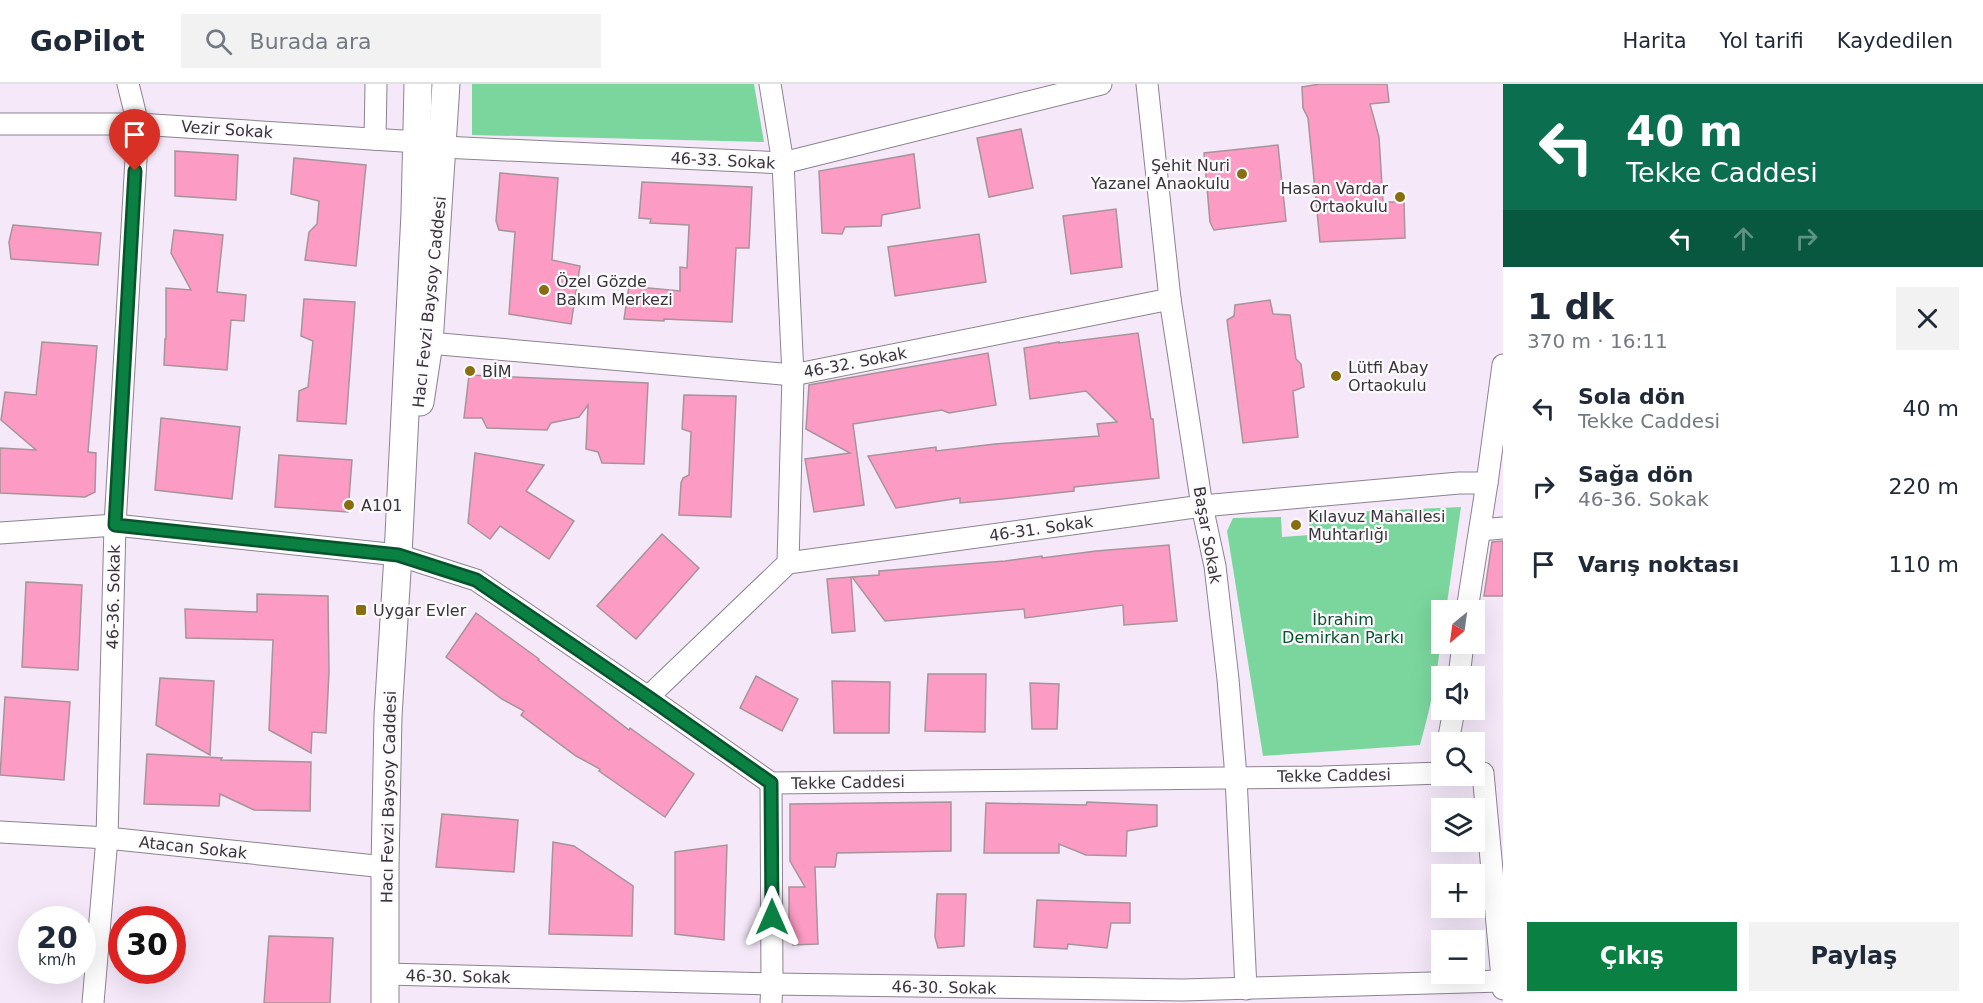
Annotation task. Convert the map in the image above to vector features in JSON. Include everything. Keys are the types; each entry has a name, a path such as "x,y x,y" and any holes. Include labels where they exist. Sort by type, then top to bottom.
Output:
{"street":[{"name":"46-36. Sokak","path":"93,1003 107,838 115,525 138,124 128,84"},
{"path":"375,139 376,84"},
{"name":"Hacı Fevzi Baysoy Caddesi","path":"398,555 429,343 431,145 418,84"},
{"name":"Hacı Fevzi Baysoy Caddesi","path":"385,1003 388,716 398,555 431,145 446,84"},
{"path":"648,697 788,563 793,375 783,163 770,84"},
{"name":"46-33. Sokak","path":"431,145 783,163 1101,84"},
{"name":"Başar Sokak","path":"1147,84 1170,299 1203,506 1215,566 1228,679 1236,777 1246,989"},
{"name":"Vezir Sokak","path":"0,124 138,124 375,139 431,145"},
{"name":"46-32. Sokak","path":"429,343 793,375 1170,299"},
{"path":"1469,600 1503,365"},
{"name":"46-31. Sokak","path":"788,563 1203,506 1459,483 1487,483"},
{"name":"Tekke Caddesi","path":"0,533 115,525 398,555 476,580 771,783 1431,773"},
{"path":"1480,530 1503,528"},
{"path":"1487,772 1503,989"},
{"path":"771,783 771,993"},
{"name":"Atacan Sokak","path":"0,832 107,838 385,867"},
{"name":"46-30. Sokak","path":"386,974 771,993 1181,997 1246,989 1502,981"}],"green space":[{"path":"472,84 754,84 764,142 472,135"},
{"name":"İbrahim Demirkan Parkı","path":"1461,507 1447,600 1431,600 1431,654 1439,654 1438,666 1431,666 1431,700 1420,745 1263,756 1227,531 1233,518 1281,517 1282,537 1310,535 1308,514"}],"building":[{"path":"1320,84 1387,84 1389,102 1370,104 1379,137 1383,202 1404,202 1405,238 1320,242 1308,118 1303,108 1302,87"},
{"path":"1021,129 1033,188 989,197 977,138"},
{"path":"1278,145 1286,221 1214,230 1210,222 1204,153"},
{"path":"175,151 238,155 236,200 175,196"},
{"path":"914,154 920,208 882,215 881,226 845,227 842,234 822,233 819,171"},
{"path":"294,158 366,165 356,266 305,260 309,232 317,224 319,201 291,194"},
{"path":"500,173 558,178 552,260 580,266 571,324 509,314 515,232 499,230 496,221"},
{"path":"642,182 752,187 749,248 736,248 732,322 624,319 629,286 680,291 680,267 687,268 689,225 650,223 651,219 639,218"},
{"path":"1116,209 1122,267 1071,274 1063,216"},
{"path":"13,225 101,233 98,265 11,259 9,242"},
{"path":"174,230 223,235 217,292 246,295 244,321 231,320 227,370 164,365 166,288 191,290 171,253"},
{"path":"979,234 986,282 895,296 888,247"},
{"path":"304,299 355,302 346,424 297,421 299,391 308,387 313,341 301,336"},
{"path":"1270,300 1273,314 1290,315 1296,359 1301,364 1304,387 1293,391 1298,437 1243,443 1227,320 1234,316 1235,305"},
{"path":"1138,333 1151,419 1153,419 1159,478 1074,487 1074,491 960,503 960,498 896,508 868,456 936,447 936,451 1099,436 1097,424 1117,422 1086,391 1030,399 1024,348"},
{"path":"42,342 97,346 88,452 96,453 95,492 85,497 0,493 0,448 36,450 1,420 5,392 36,395"},
{"path":"988,353 996,405 949,413 942,410 853,424 864,505 814,512 805,459 850,453 806,429 809,385"},
{"path":"469,375 648,383 644,464 602,463 598,452 586,449 588,405 579,417 551,423 547,430 487,428 482,418 464,418"},
{"path":"684,395 736,396 731,517 679,515 681,483 683,478 689,475 691,432 682,429"},
{"path":"161,418 240,427 232,499 155,490"},
{"path":"475,453 544,465 526,491 574,521 549,559 500,526 490,539 468,523"},
{"path":"279,455 352,460 348,512 275,507"},
{"path":"662,534 699,568 636,639 597,606"},
{"path":"1503,541 1503,596 1484,596 1492,542"},
{"path":"1169,545 1177,621 1124,625 1123,605 1025,618 1024,609 885,621 852,577 879,575 879,571"},
{"path":"851,577 855,631 832,633 827,579"},
{"path":"26,582 82,585 78,670 22,667"},
{"path":"257,594 328,596 329,672 326,733 312,732 311,753 269,730 273,640 186,638 185,609 257,612"},
{"path":"476,613 629,730 630,728 694,774 665,817 599,771 600,769 576,756 521,715 524,711 502,699 446,657"},
{"path":"928,674 986,674 985,732 925,731"},
{"path":"756,676 798,699 782,731 740,708"},
{"path":"160,678 214,681 210,755 156,725"},
{"path":"832,681 890,682 889,733 834,733"},
{"path":"1030,683 1059,684 1057,729 1032,729"},
{"path":"5,697 70,702 64,780 0,775"},
{"path":"147,754 222,758 221,760 311,762 310,811 254,810 220,794 219,806 144,804"},
{"path":"951,802 951,851 837,853 835,867 815,867 818,944 793,945 789,938 789,887 805,887 790,861 790,804"},
{"path":"1087,802 1157,805 1157,826 1127,831 1126,856 1086,855 1059,844 1059,853 984,853 986,803 1086,805"},
{"path":"442,814 518,820 514,872 436,867"},
{"path":"553,842 574,846 633,886 632,936 549,934"},
{"path":"727,845 724,940 675,934 675,852"},
{"path":"937,894 966,894 964,946 938,948 935,937"},
{"path":"1037,900 1130,903 1130,923 1111,923 1107,948 1068,944 1067,949 1034,947"},
{"path":"269,936 333,938 330,1003 264,1003"}],"place":[{"name":"Şehit Nuri Yazanel Anaokulu","path":"1242,174"},
{"name":"Hasan Vardar Ortaokulu","path":"1400,197"},
{"name":"Özel Gözde Bakım Merkezi","path":"544,290"},
{"name":"BİM","path":"470,371"},
{"name":"Lütfi Abay Ortaokulu","path":"1336,376"},
{"name":"A101","path":"349,505"},
{"name":"Kılavuz Mahallesi Muhtarlığı","path":"1296,525"},
{"name":"Uygar Evler","path":"361,610"}],"route":[{"path":"135,171 115,525 398,555 476,580 771,783 772,917"}]}
